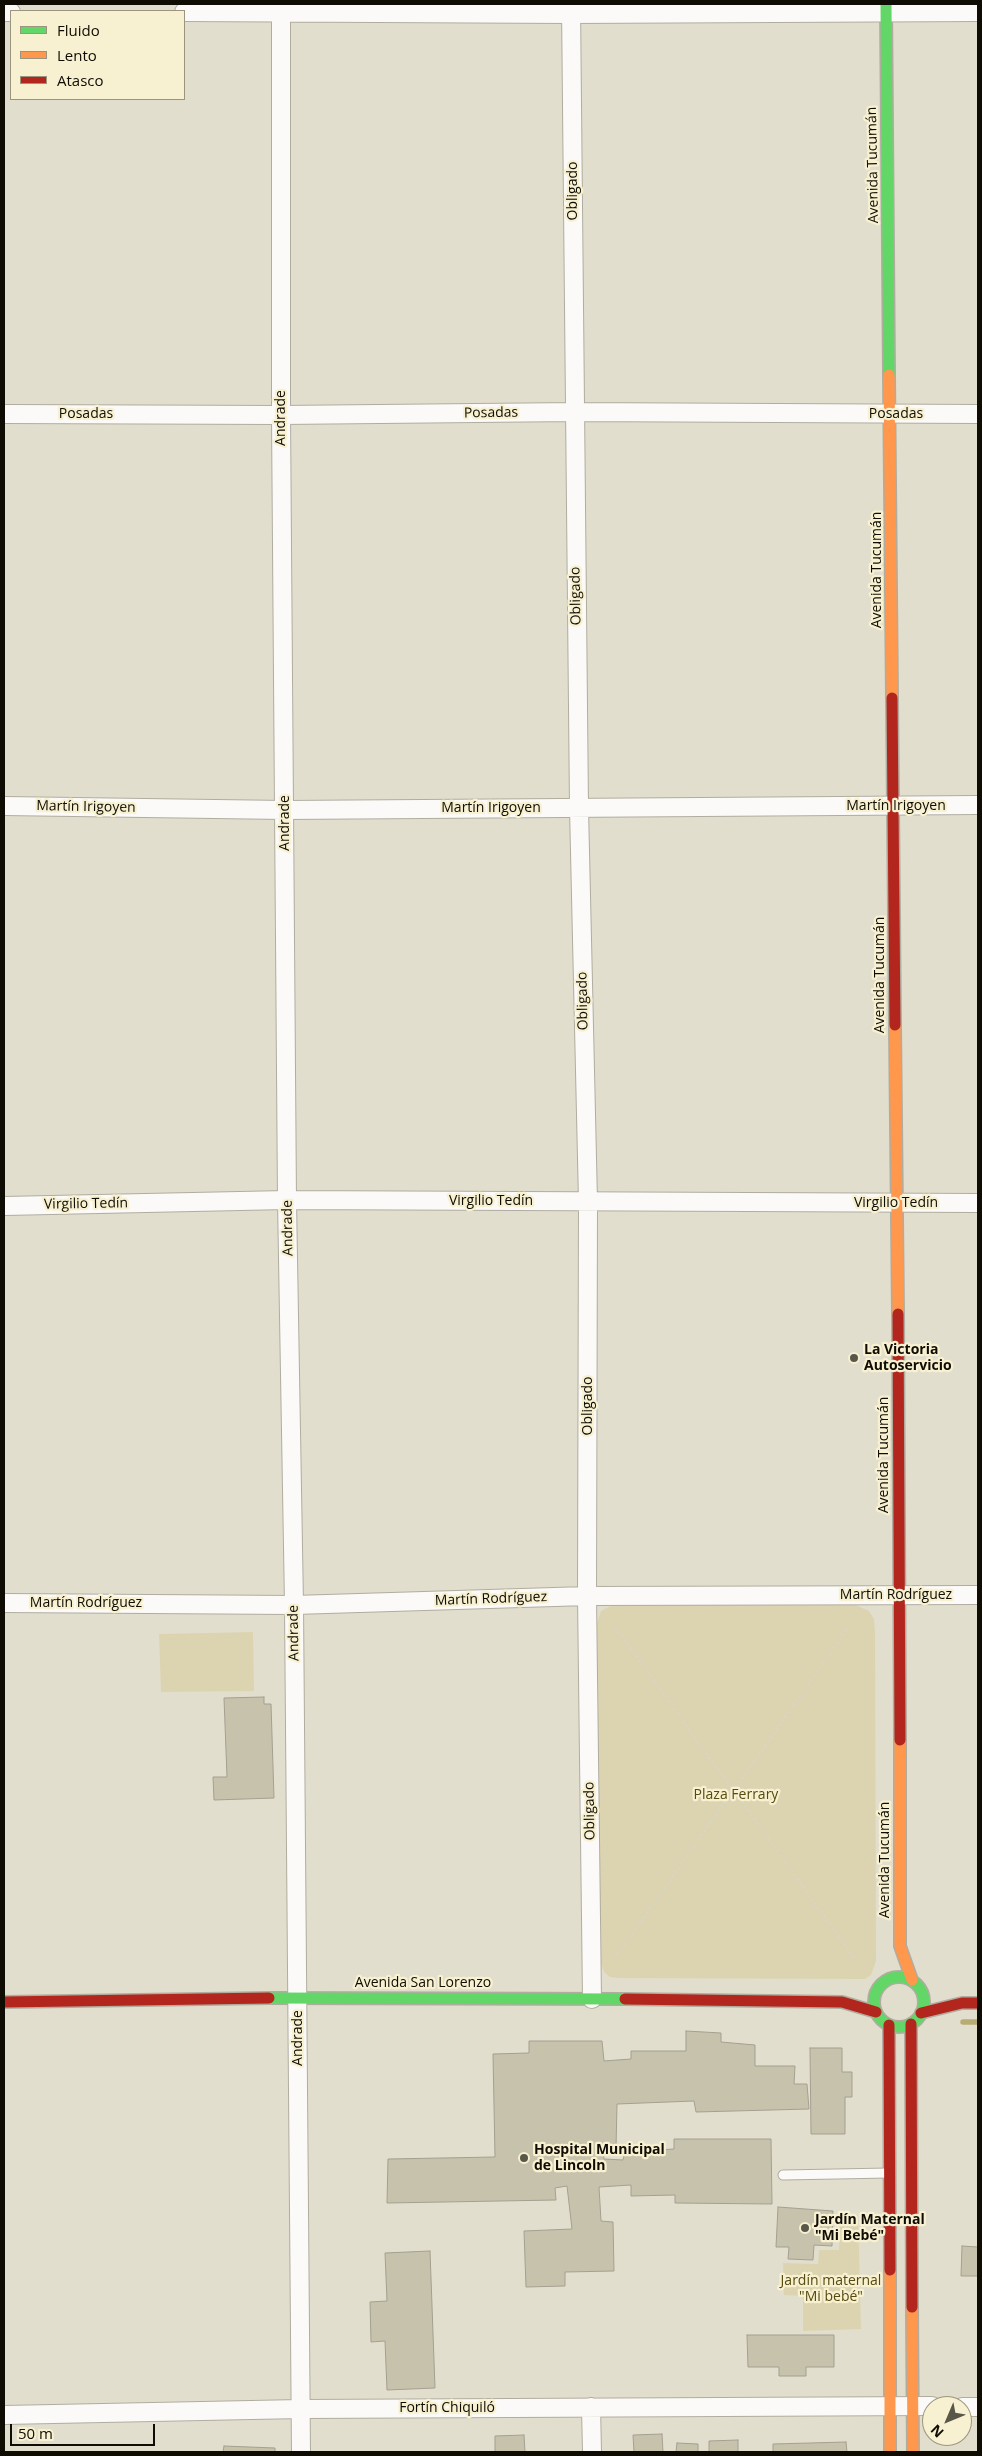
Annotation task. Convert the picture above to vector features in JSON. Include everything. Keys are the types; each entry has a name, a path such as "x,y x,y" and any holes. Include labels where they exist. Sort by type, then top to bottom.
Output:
{"main road":[{"name":"Avenida Tucumán","path":"886,8 900,1595 900,1946 912,1980"},
{"name":"Avenida Tucumán","path":"886,1980 900,1946"},
{"path":"922,1991 924,2002 921,2013 911,2024 900,2027 889,2025 880,2019 876,2012 873,2001 876,1990 886,1980 897,1976 912,1980 922,1991 962,2003"},
{"name":"Avenida San Lorenzo","path":"842,2002 876,1990"},
{"name":"Avenida San Lorenzo","path":"4,2002 298,1997 592,1999 842,2002 876,2012"},
{"path":"921,2013 962,2003 978,2003"},
{"path":"911,2024 912,2452"},
{"path":"889,2025 890,2452"}],"street":[{"path":"185,12 281,8 886,8 978,12"},
{"name":"Andrade","path":"281,8 281,415 287,1200 294,1605 301,2452"},
{"name":"Obligado","path":"571,9 579,808 588,1202 587,1596 592,1999"},
{"name":"Posadas","path":"4,414 281,415 574,412 978,414"},
{"name":"Martín Irigoyen","path":"4,806 285,810 978,805"},
{"name":"Virgilio Tedín","path":"4,1206 287,1200 978,1203"},
{"name":"Martín Rodríguez","path":"4,1603 294,1605 587,1596 978,1595"},
{"path":"912,2406 922,2406"},
{"name":"Fortín Chiquiló","path":"4,2415 301,2409 912,2406"},
{"path":"592,2407 592,2452"}],"lane":[{"path":"782,2175 889,2173"}],"path":[{"path":"613,1624 856,1960"},
{"path":"616,1958 848,1628"}],"green space":[{"name":"Plaza Ferrary","path":"849,1602 869,1611 874,1619 875,1633 876,1961 871,1975 865,1979 610,1977 604,1972 599,1957 596,1626 601,1611 616,1603"},
{"path":"253,1632 254,1691 161,1692 159,1634"},
{"name":"Jardín maternal \"Mi bebé\"","path":"840,2215 858,2215 861,2329 803,2331 803,2296 784,2295 783,2263 818,2264 819,2250 839,2250"}],"building":[{"path":"264,1697 264,1704 271,1704 274,1798 214,1800 213,1777 227,1777 224,1698"},
{"name":"Hospital Municipal de Lincoln","path":"686,2031 721,2033 721,2042 755,2045 755,2066 795,2066 794,2084 807,2084 809,2109 696,2112 694,2101 617,2104 616,2148 603,2150 604,2159 623,2160 625,2152 674,2149 674,2139 771,2139 772,2204 675,2203 675,2195 631,2196 631,2185 599,2187 601,2221 613,2222 614,2271 565,2272 565,2286 526,2287 524,2231 572,2229 567,2186 555,2188 556,2200 387,2203 388,2159 495,2157 493,2054 529,2053 529,2041 602,2041 604,2061 631,2059 631,2051 686,2051"},
{"path":"810,2048 842,2048 842,2072 852,2072 852,2097 845,2097 845,2134 811,2134"},
{"name":"Jardín Maternal \"Mi Bebé\"","path":"778,2207 833,2211 832,2246 814,2245 813,2260 788,2259 789,2247 776,2247"},
{"path":"962,2246 978,2247 978,2276 961,2276"},
{"path":"430,2251 435,2388 387,2390 385,2341 371,2342 370,2302 387,2301 385,2253"},
{"path":"747,2335 834,2335 834,2367 806,2367 806,2376 779,2376 779,2367 748,2367"},
{"path":"662,2434 663,2452 634,2452 633,2435"},
{"path":"524,2435 525,2452 495,2452 495,2436"},
{"path":"738,2440 738,2452 709,2452 709,2441"},
{"path":"846,2442 847,2452 773,2452 773,2444"},
{"path":"677,2443 698,2444 698,2452 676,2452"},
{"path":"224,2446 275,2448 275,2452 223,2452"}],"waterway":[{"path":"963,2022 978,2022"}],"traffic: fast":[{"path":"886,4 889,375"},
{"path":"894,1977 904,1977 917,1984 924,1997 924,2002 924,2007 917,2020 904,2027 894,2027 885,2023 878,2016 874,2007 874,1997 878,1988 885,1981 894,1977"},
{"path":"269,1998 625,1999"}],"traffic: slow":[{"path":"889,375 892,698"},
{"path":"895,1025 898,1314"},
{"path":"900,1740 900,1946 912,1980"},
{"path":"890,2270 890,2452"},
{"path":"912,2307 913,2452"}],"traffic: jam":[{"path":"892,698 895,1025"},
{"path":"898,1314 900,1740"},
{"path":"4,2002 269,1998"},
{"path":"625,1999 842,2002 876,2012"},
{"path":"921,2013 962,2003 978,2003"},
{"path":"911,2024 912,2307"},
{"path":"889,2025 890,2270"}],"place":[{"name":"La Victoria Autoservicio","path":"854,1358"},
{"name":"Hospital Municipal de Lincoln","path":"524,2158"},
{"name":"Jardín Maternal \"Mi Bebé\"","path":"805,2228"}]}
